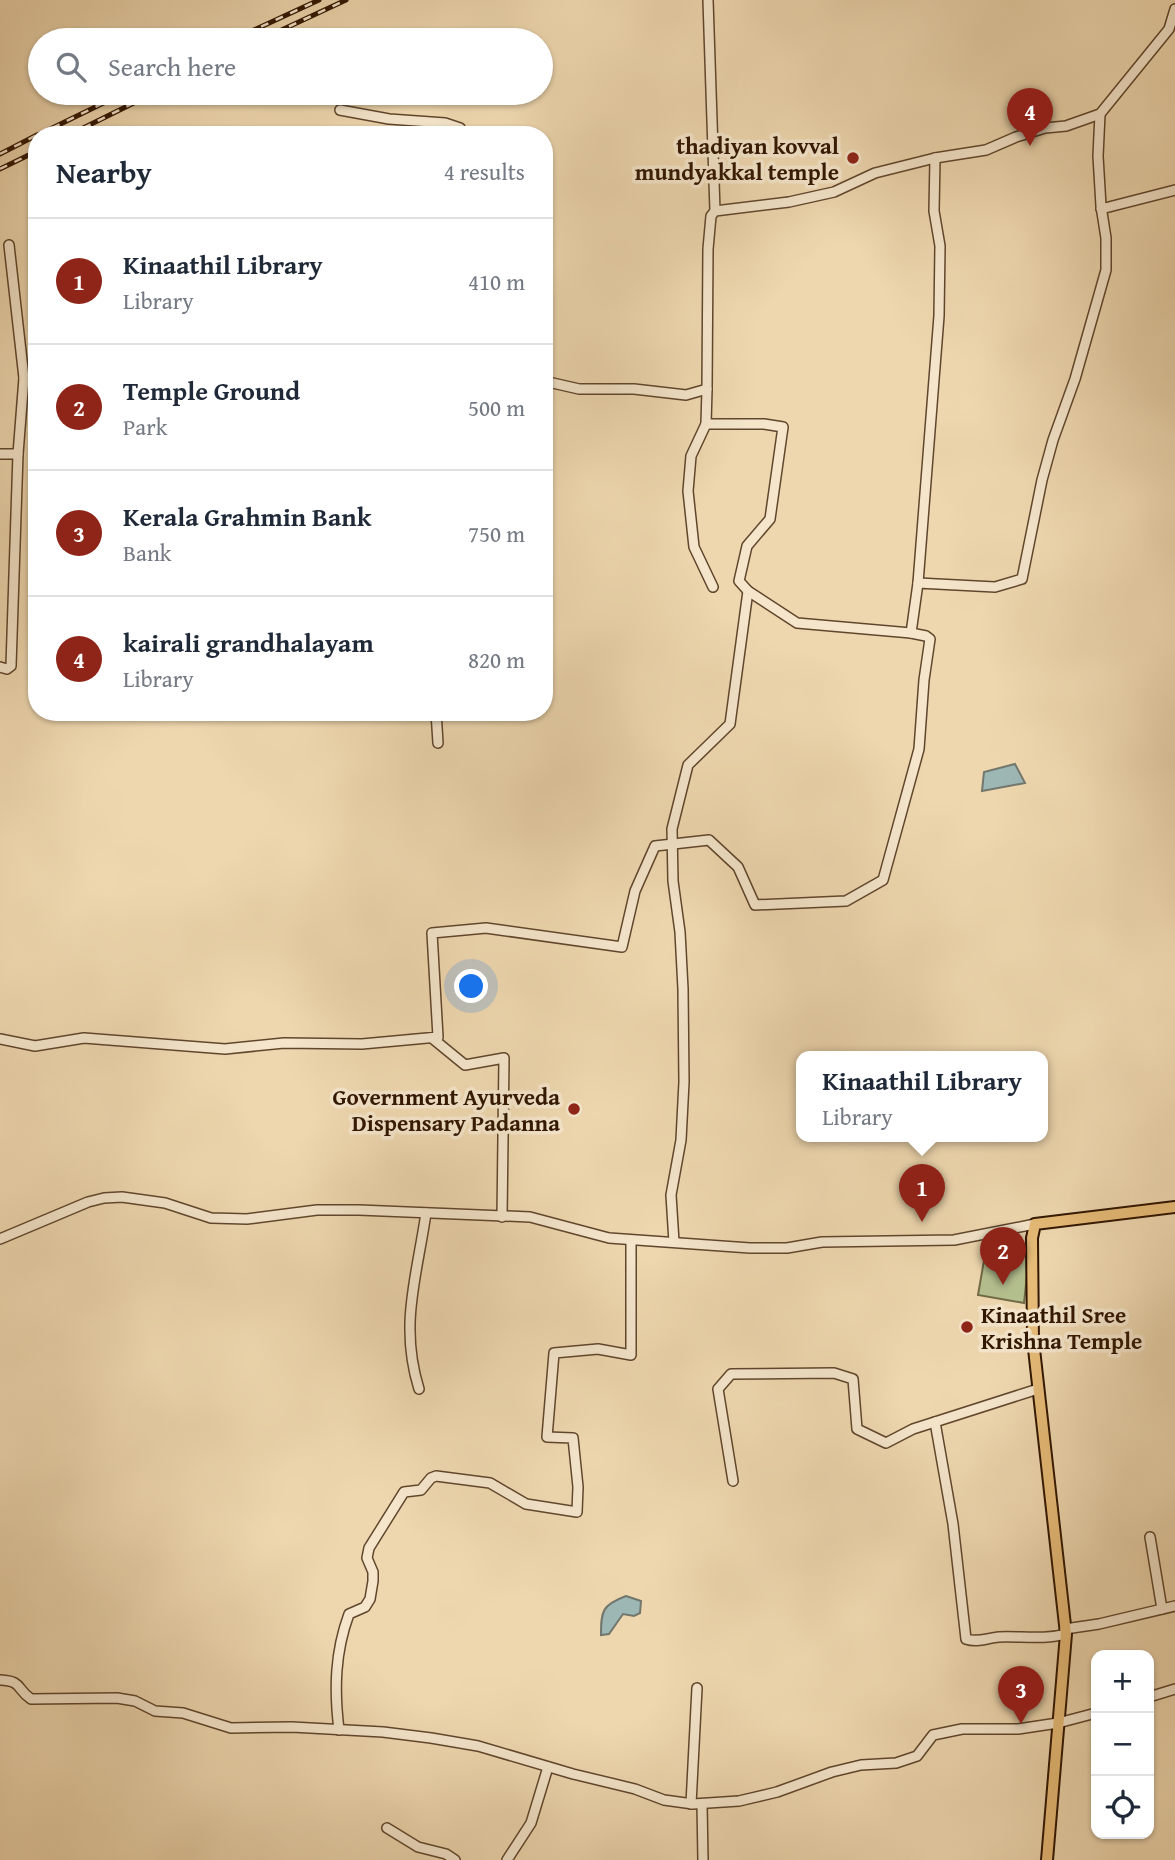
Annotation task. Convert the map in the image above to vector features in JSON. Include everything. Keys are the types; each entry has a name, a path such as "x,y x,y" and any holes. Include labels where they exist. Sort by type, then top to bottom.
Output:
{"main road":[{"path":"1047,1860 1065,1632 1033,1340 1032,1238 1035,1224 1175,1207"}],"street":[{"path":"708,0 715,211 711,216 708,248 706,424 691,456 688,491 694,547 713,587"},
{"path":"715,211 789,202 834,192 875,173 935,158 986,150 1016,137 1045,128 1066,126 1100,114 1169,29 1175,9"},
{"path":"340,110 388,119 454,126"},
{"path":"918,583 995,587 1022,579 1042,480 1075,379 1106,270 1106,238 1101,209 1098,156 1100,114"},
{"path":"911,633 918,583 939,316 940,246 934,211 935,158"},
{"path":"1101,209 1175,190"},
{"path":"0,667 7,669 11,666 18,454 24,378 9,244"},
{"path":"24,378 28,378"},
{"path":"553,382 579,389 634,389 685,395 707,389"},
{"path":"0,1039 35,1046 84,1038 225,1049 284,1043 362,1044 438,1037 432,933 486,928 622,947 635,891 655,846 709,840 738,867 755,905 846,901 883,880 919,749 930,639 911,633 797,623 748,591 739,581 747,547 771,519 783,427 764,424 706,424"},
{"path":"0,454 18,454"},
{"path":"674,1242 671,1195 681,1140 684,1082 683,989 680,932 673,881 672,829 688,765 730,724 748,591"},
{"path":"437,721 438,743"},
{"path":"432,1038 465,1065 504,1058 502,1217"},
{"path":"0,1239 104,1198 122,1197 165,1203 211,1218 247,1219 317,1210 502,1217 548,1220 609,1238 750,1248 787,1248 822,1242 954,1240 1035,1224"},
{"path":"419,1389 410,1354 410,1302 426,1213"},
{"path":"339,1730 335,1675 341,1634 349,1614 365,1607 370,1599 373,1572 367,1558 369,1548 404,1492 421,1490 436,1476 490,1483 526,1504 577,1512 578,1488 573,1438 547,1437 554,1353 598,1349 631,1355 631,1240"},
{"path":"733,1480 718,1389 731,1374 834,1373 853,1379 857,1429 886,1443 913,1429 1038,1389"},
{"path":"935,1422 953,1524 966,1639 971,1641 997,1637 1055,1637 1065,1632 1175,1606"},
{"path":"1150,1537 1162,1609"},
{"path":"0,1679 20,1686 24,1695 31,1699 117,1698 135,1701 155,1711 183,1713 231,1728 268,1726 383,1732 478,1746 664,1800 691,1804 739,1801 861,1765 897,1763 917,1756 933,1735 962,1729 1018,1729 1091,1714"},
{"path":"691,1804 697,1688"},
{"path":"1154,1695 1175,1689"},
{"path":"507,1860 531,1823 548,1767"},
{"path":"702,1804 703,1860"},
{"path":"387,1828 418,1847 446,1854 455,1860"}],"green space":[{"path":"1026,1248 1024,1303 978,1295 986,1249"}],"water":[{"path":"1015,764 1025,783 982,791 984,772"},
{"path":"626,1596 641,1601 640,1613 634,1616 623,1614 609,1634 601,1635 604,1610"}],"railway":[{"path":"258,28 319,0"},
{"path":"286,28 346,0"},
{"path":"56,126 99,105"},
{"path":"87,126 130,105"},
{"path":"0,154 28,140"},
{"path":"0,169 28,155"}],"place":[{"name":"kairali grandhalayam","path":"1030,146"},
{"name":"thadiyan kovval mundyakkal temple","path":"853,158"},
{"name":"Government Ayurveda Dispensary Padanna","path":"574,1109"},
{"name":"Kinaathil Library","path":"922,1222"},
{"name":"Temple Ground","path":"1003,1285"},
{"name":"Kinaathil Sree Krishna Temple","path":"967,1327"},
{"name":"Kerala Grahmin Bank","path":"1021,1724"}]}
